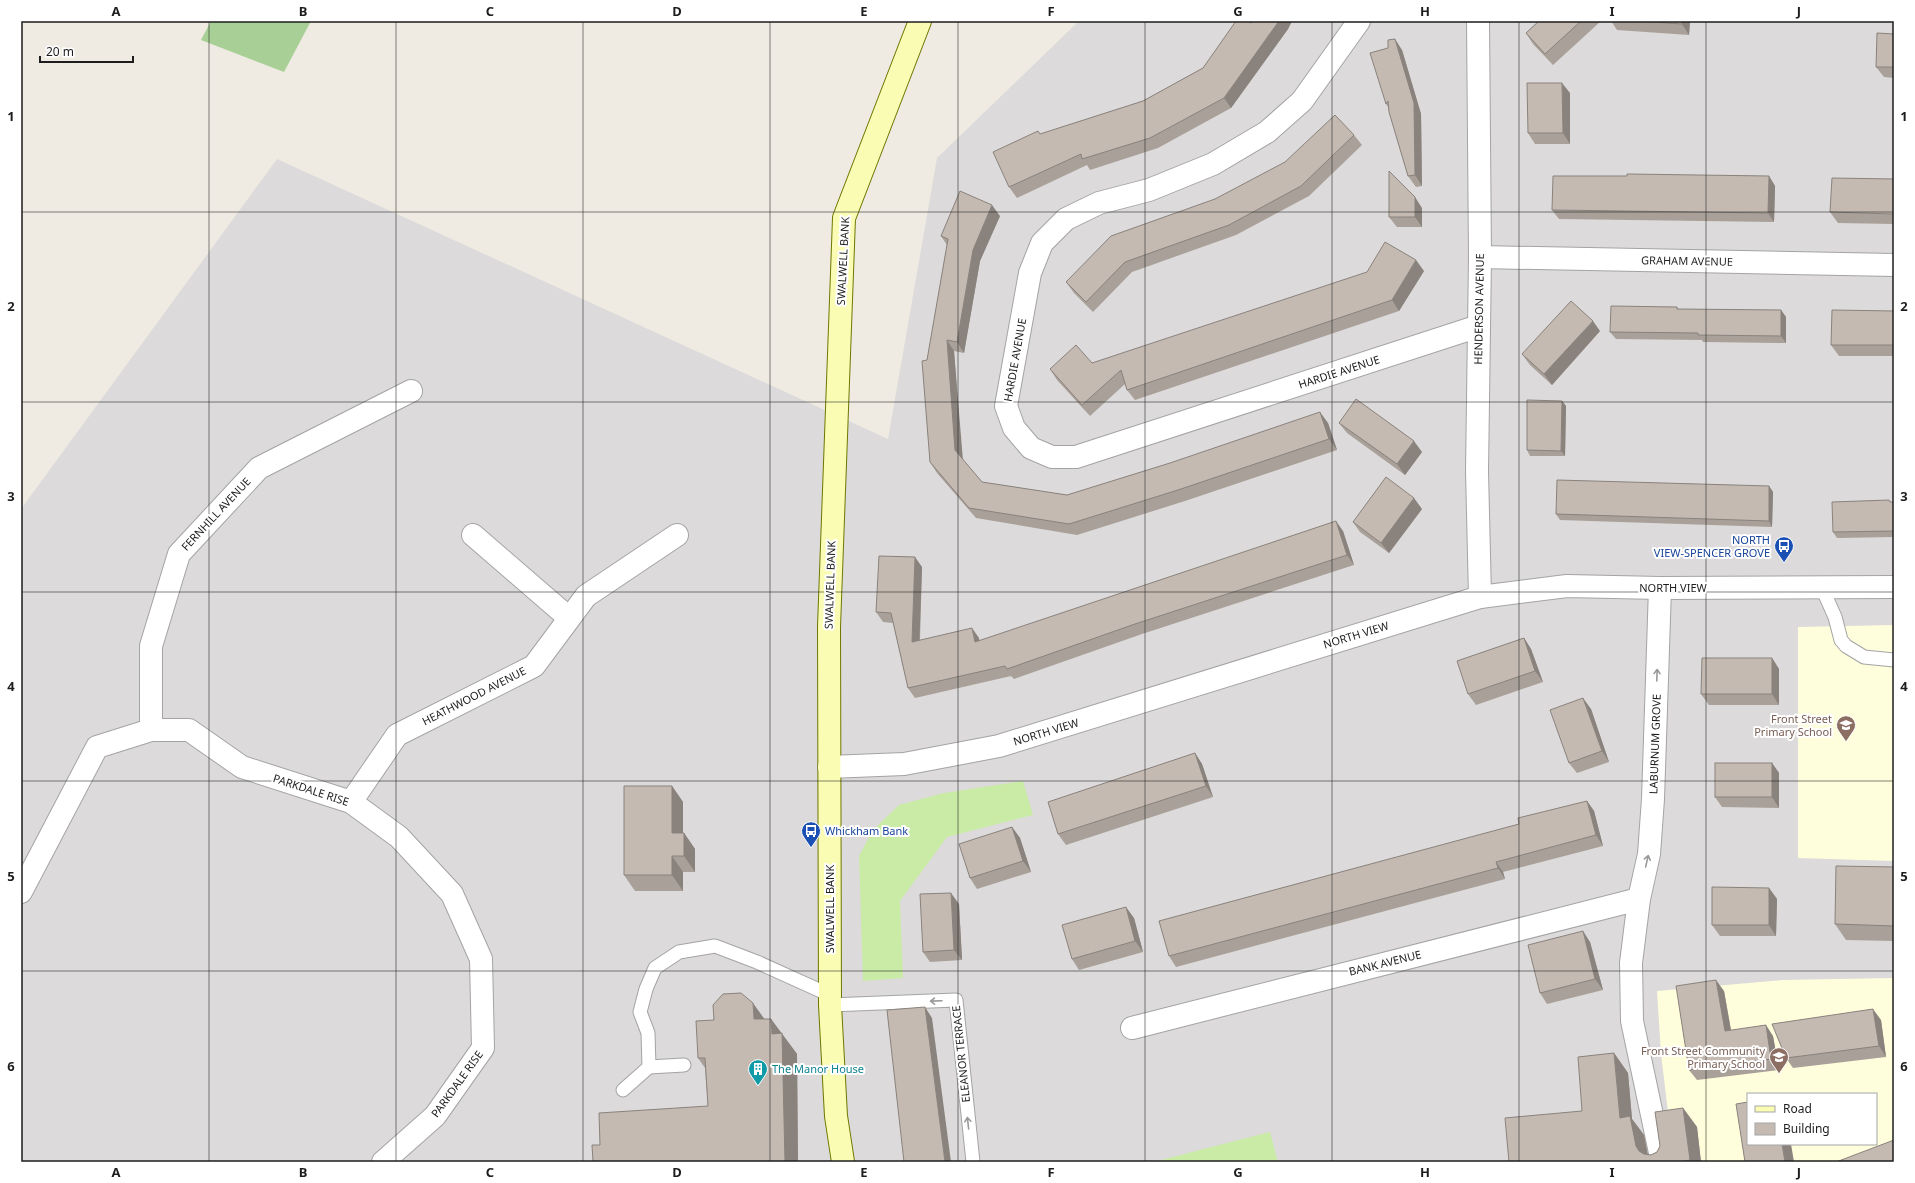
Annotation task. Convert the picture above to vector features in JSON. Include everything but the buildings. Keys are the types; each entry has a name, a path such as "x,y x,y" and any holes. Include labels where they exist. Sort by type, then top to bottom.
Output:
{"main road":[{"name":"SWALWELL BANK","path":"843,1162 836,1116 830,1000 829,627 844,218 920,21"}],"street":[{"name":"HARDIE AVENUE","path":"1359,21 1302,101 1267,132 1213,164 1149,190 1099,203 1066,219 1042,243 1030,273 1006,406 1014,428 1031,448 1052,457 1076,457 1479,326"},
{"name":"HENDERSON AVENUE","path":"1478,21 1480,257 1477,471 1480,597"},
{"name":"GRAHAM AVENUE","path":"1480,257 1894,265"},
{"name":"FERNHILL AVENUE","path":"152,730 152,646 179,554 259,468 411,391"},
{"path":"474,535 569,618"},
{"name":"HEATHWOOD AVENUE","path":"351,802 397,735 534,666 586,596 677,535"},
{"name":"NORTH VIEW","path":"829,767 904,764 999,746 1480,597 1568,586 1660,588 1894,588"},
{"name":"LABURNUM GROVE","path":"1660,588 1654,799 1649,854 1639,898 1631,963 1632,1021 1662,1162"},
{"name":"PARKDALE RISE","path":"21,892 97,747 152,730 189,730 242,767 351,802 399,837 452,894 482,959 483,1048 435,1116 383,1162"},
{"name":"BANK AVENUE","path":"1132,1028 1639,898"}],"lane":[{"path":"1822,588 1835,617 1841,640 1846,646 1864,658 1894,660"},
{"path":"649,1067 648,1034 640,1012 646,989 656,968 679,952 715,946 757,962 830,1000"},
{"name":"ELEANOR TERRACE","path":"830,1000 956,1000 973,1162"},
{"path":"623,1090 649,1067 684,1065"}],"shaded area":[{"path":"1079,21 1894,21 1894,1162 21,1162 21,509 277,159 888,439 937,158"},
{"name":"Front Street Primary School","path":"1894,625 1894,861 1798,858 1798,627"},
{"name":"Front Street Community Primary School","path":"1894,978 1894,1162 1674,1162 1661,1054 1657,991 1783,980"}],"green space":[{"path":"211,21 311,21 284,72 201,40"},
{"path":"1023,781 1033,815 947,837 900,901 903,978 863,981 859,856 873,830 899,805 944,793"},
{"path":"1270,1132 1278,1162 1157,1161"}],"place":[{"name":"NORTH VIEW-SPENCER GROVE","path":"1784,563"},
{"name":"Front Street Primary School","path":"1846,742"},
{"name":"Whickham Bank","path":"811,848"},
{"name":"Front Street Community Primary School","path":"1779,1074"},
{"name":"The Manor House","path":"758,1086"}]}
